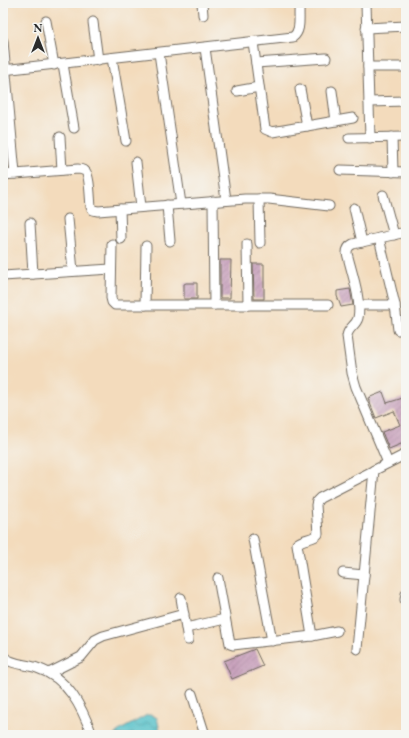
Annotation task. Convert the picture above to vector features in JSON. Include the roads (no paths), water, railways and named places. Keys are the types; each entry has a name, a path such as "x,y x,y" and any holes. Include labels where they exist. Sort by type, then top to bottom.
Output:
{"street":[{"path":"202,3 203,15"},
{"path":"4,70 293,37 297,34 300,3"},
{"path":"366,3 370,138"},
{"path":"46,21 54,65"},
{"path":"94,22 98,60"},
{"path":"366,28 406,26"},
{"path":"3,41 4,70 14,174"},
{"path":"253,42 265,129 272,132 353,118"},
{"path":"205,48 226,200"},
{"path":"160,53 181,204"},
{"path":"112,58 126,141"},
{"path":"256,63 326,58"},
{"path":"63,64 74,128"},
{"path":"368,67 406,67"},
{"path":"237,91 259,87"},
{"path":"300,89 307,126"},
{"path":"332,91 336,121"},
{"path":"369,102 406,102"},
{"path":"60,137 62,170"},
{"path":"392,137 393,172"},
{"path":"349,138 406,137"},
{"path":"136,162 141,208"},
{"path":"3,176 78,169 86,172 90,206 93,210 98,211 226,200 259,199 329,206"},
{"path":"340,170 406,172"},
{"path":"383,195 394,235"},
{"path":"259,199 260,243"},
{"path":"213,201 214,305"},
{"path":"167,205 170,241"},
{"path":"354,208 362,242"},
{"path":"120,209 121,239"},
{"path":"68,219 73,271"},
{"path":"30,222 33,274"},
{"path":"388,463 352,373 347,336 348,331 358,322 359,305 347,253 349,246 406,232"},
{"path":"379,238 395,305 398,330"},
{"path":"112,244 112,302 115,305 328,305"},
{"path":"247,244 248,305"},
{"path":"146,246 146,305"},
{"path":"3,276 111,269"},
{"path":"359,305 395,305"},
{"path":"312,636 297,544 300,541 318,534 317,501 320,498 406,454"},
{"path":"357,649 374,470"},
{"path":"253,539 272,641"},
{"path":"342,573 364,575"},
{"path":"218,578 230,644 233,645 272,641 337,631"},
{"path":"181,598 188,640"},
{"path":"49,673 81,657 95,640 103,636 184,614"},
{"path":"186,628 225,619"},
{"path":"3,656 10,661 37,668 56,678 76,698 87,720 92,735"},
{"path":"192,694 205,735"}],"water":[{"path":"147,715 152,715 157,718 161,735 115,735 117,732"}]}
